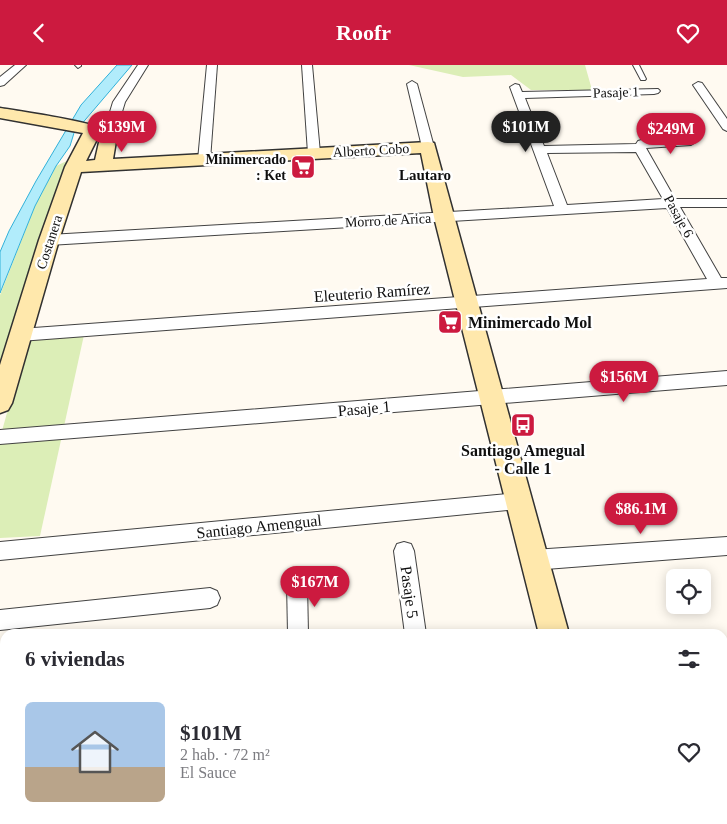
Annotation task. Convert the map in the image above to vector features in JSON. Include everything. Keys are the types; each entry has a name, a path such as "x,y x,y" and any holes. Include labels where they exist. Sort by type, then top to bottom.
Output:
{"street":[{"path":"0,83 21,65"},
{"path":"94,131 119,102 143,65"},
{"path":"204,160 212,65"},
{"path":"307,65 314,153"},
{"path":"412,84 444,217 553,629"},
{"path":"698,85 727,127"},
{"name":"Pasaje 1","path":"539,150 516,91 654,91"},
{"path":"713,106 727,106"},
{"path":"0,113 94,131"},
{"path":"94,131 103,166"},
{"name":"Costanera","path":"0,403 49,240 74,167 94,131"},
{"path":"562,210 539,150 640,148 645,143 690,141"},
{"name":"Alberto Cobo","path":"74,167 428,147"},
{"name":"Pasaje 6","path":"640,148 722,284"},
{"name":"Morro de Arica","path":"49,240 672,203 727,203"},
{"name":"Eleuterio Ramírez","path":"20,335 722,284"},
{"name":"Pasaje 1","path":"0,437 727,378"},
{"name":"Santiago Amengual","path":"0,551 518,501"},
{"name":"Pasaje 5","path":"404,551 415,629"},
{"path":"533,560 725,552"},
{"path":"297,583 298,629"},
{"path":"0,620 210,598"}],"lane":[{"path":"636,65 643,79"}],"green space":[{"path":"409,65 585,65 592,90 531,90 511,75 463,77"},
{"path":"69,160 0,372 0,295 35,206 56,166"},
{"path":"84,335 40,536 0,538 0,438 27,341"}],"water":[{"path":"117,65 132,65 74,133 70,146 56,166 35,206 0,293 0,252 9,231 81,105"}],"place":[{"name":"Minimercado : Ket","path":"303,167"},
{"name":"Minimercado Mol","path":"450,322"},
{"name":"Santiago Amegual - Calle 1","path":"523,425"}],"district":[{"name":"Lautaro","path":"425,175"}]}
